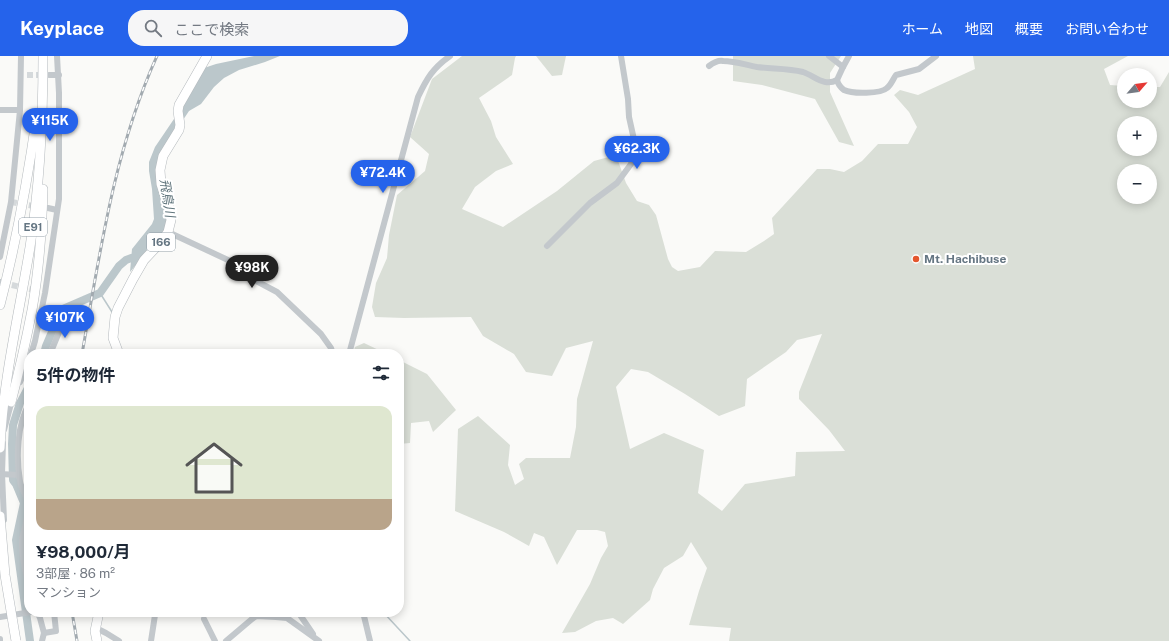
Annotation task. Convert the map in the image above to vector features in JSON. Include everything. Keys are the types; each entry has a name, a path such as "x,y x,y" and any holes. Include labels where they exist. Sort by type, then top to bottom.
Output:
{"highway":[{"name":"E91","path":"40,56 41,96"},
{"name":"E91","path":"0,448 3,396 35,192 43,56"},
{"name":"166","path":"117,349 113,338 115,317 118,308 132,279 144,260 168,232 171,220 169,208 161,184 160,170 163,156 179,130 179,105 207,56"},
{"path":"0,305 30,166 41,96"},
{"path":"11,402 22,359 32,309 40,252 44,146 41,96"},
{"name":"E91","path":"0,406 3,396"},
{"path":"0,516 5,575 16,641"},
{"path":"0,552 7,608 16,641"},
{"path":"97,641 95,631 98,617"}],"street":[{"path":"0,257 11,202 24,75 21,56"},
{"path":"32,349 59,199 59,75 57,56"},
{"path":"350,349 418,97 427,78 437,66 450,56"},
{"path":"547,246 590,203 617,183 631,164 634,144 621,56"},
{"path":"829,56 842,67"},
{"path":"849,56 842,67 837,80 839,86 845,90 855,92 879,92 887,89 896,75 919,69 936,56"},
{"path":"710,66 722,60 756,67 780,68 802,72 821,82 832,82 837,80"},
{"path":"49,75 59,75"},
{"path":"0,110 20,110"},
{"path":"48,208 57,210"},
{"path":"168,232 228,260 243,274 277,292 321,334 331,349"},
{"path":"52,349 64,320 69,313"},
{"path":"16,641 16,614 8,578 5,542 3,434 11,402 24,372"},
{"path":"24,412 18,448 20,484 24,492"},
{"path":"3,474 19,475"},
{"path":"24,530 22,550 24,561"},
{"path":"0,617 24,613"},
{"path":"39,617 44,633 42,641"},
{"path":"44,633 56,631 55,617"},
{"path":"152,640 155,617"},
{"path":"226,641 255,617"},
{"path":"276,617 287,618 317,640"},
{"path":"301,617 317,640"},
{"path":"364,617 370,641"},
{"path":"204,619 215,641"},
{"path":"96,628 106,632 119,641"}],"shaded area":[{"path":"254,56 280,56 239,70 224,78 214,87 201,104 189,111 163,151 168,214 165,230 130,272 132,249 152,224 154,219 149,162 155,147 176,116 204,68"},
{"path":"462,56 516,56 512,75 479,98 491,121 496,137 513,164 496,171 475,187 462,209 503,227 557,191 594,161 616,155 626,183 637,201 649,205 656,215 668,259 672,267 678,271 700,267 715,251 746,252 774,234 772,218 817,169 830,169 844,172 862,161 878,144 908,144 917,127 909,112 894,95 900,90 918,95 975,69 973,56 1128,56 1104,69 1110,85 1117,86 1117,108 1157,108 1157,87 1160,87 1169,72 1169,641 729,641 731,628 689,625 707,568 691,542 683,556 664,568 653,589 650,600 623,624 613,618 596,621 575,632 562,633 590,584 608,546 605,532 597,530 577,530 557,565 544,537 534,533 529,546 504,532 455,511 458,429 478,416 510,445 508,465 515,485 524,479 519,464 526,458 570,458 576,427 577,399 593,341 566,348 552,376 526,372 514,354 483,336 471,317 375,317 372,307 376,283 387,258 389,235 397,195 425,171 429,154 410,137 432,79","holes":["822,334 799,392 799,399 829,430 845,451 796,452 795,476 745,484 722,511 698,493 704,450 664,433 630,449 616,387 631,369 648,372 719,416 745,406 747,379 786,352 797,340"]},
{"path":"536,56 566,56 562,75 552,76"},
{"path":"733,56 841,56 830,73 830,92 854,146 839,142 815,99 762,85 733,81"},
{"path":"364,343 377,349 354,349 355,347"},
{"path":"404,362 427,374 456,410 433,432 429,421 411,423 410,443 404,444"}],"waterway":[{"name":"飛鳥川","path":"45,349 63,309 100,293 119,266 126,260 134,257 139,252"},
{"path":"100,293 112,313"},
{"name":"飛鳥川","path":"24,395 13,425 12,444 13,480 24,503"},
{"name":"飛鳥川","path":"24,503 16,540 24,598"},
{"name":"飛鳥川","path":"27,617 30,641"},
{"path":"388,617 410,641"}],"tunnel":[{"path":"27,75 45,75"},
{"path":"11,202 39,207"},
{"path":"3,283 38,291"}],"railway":[{"path":"83,349 102,240 119,165 142,92 157,56"},
{"path":"73,617 77,641"}],"place":[{"name":"Mt. Hachibuse","path":"916,259"}]}
